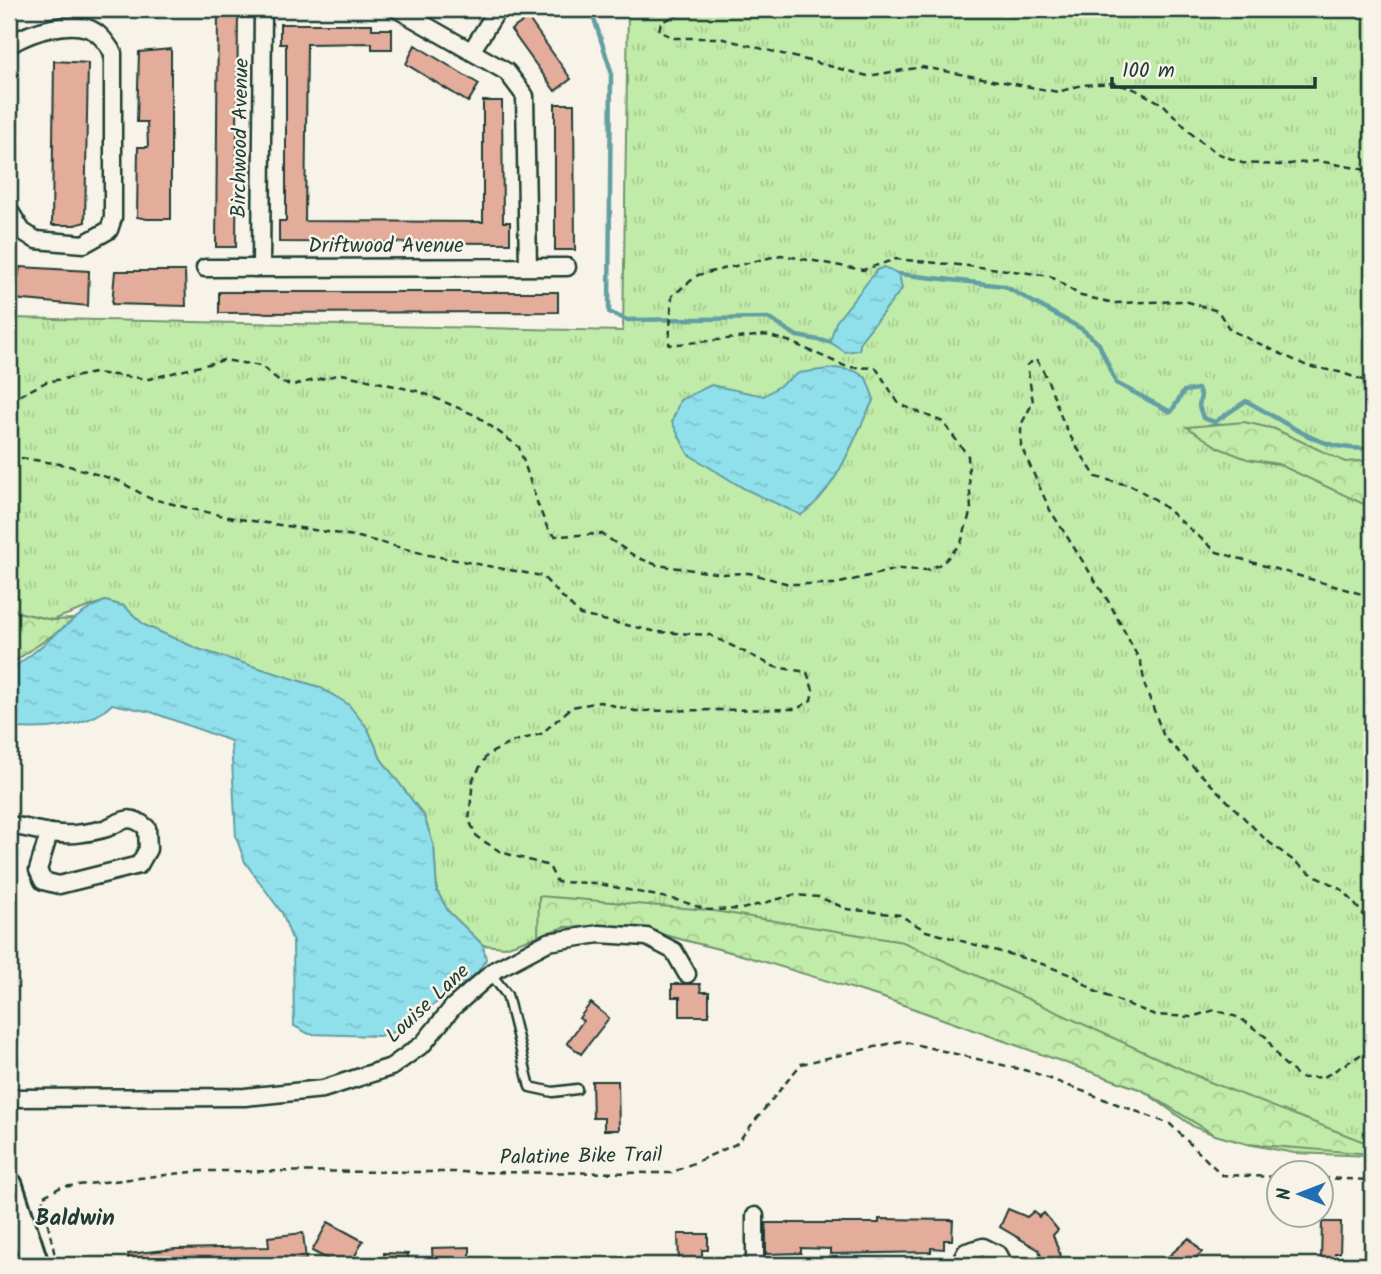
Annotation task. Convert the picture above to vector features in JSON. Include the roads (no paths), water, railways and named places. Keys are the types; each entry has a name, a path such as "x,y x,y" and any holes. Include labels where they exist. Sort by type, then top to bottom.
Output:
{"main road":[{"path":"9,1186 35,1265"}],"street":[{"name":"Birchwood Avenue","path":"261,268 263,9"},
{"path":"397,9 507,72 525,96 528,267"},
{"path":"472,50 498,9"},
{"path":"9,45 25,35 77,26 98,33 113,53 113,218 109,230 84,244 36,240 22,231 9,210"},
{"name":"Driftwood Avenue","path":"205,268 567,267"},
{"path":"9,825 49,834 73,834 106,828 121,819 139,821 147,828 149,849 139,865 59,885 43,881 38,870 49,834"},
{"name":"Louise Lane","path":"9,1098 245,1097 323,1089 391,1067 423,1044 453,1007 491,974 548,942 599,934 647,937 674,951 687,974"},
{"path":"755,1216 755,1265"},
{"path":"958,1265 966,1252 983,1247 999,1255 1004,1265"}],"lane":[{"path":"491,974 507,995 530,1087 553,1092 577,1089"}],"water":[{"path":"884,267 899,274 902,289 861,340 859,350 845,352 830,342 836,322 877,270"},
{"path":"835,368 855,371 866,378 874,399 835,477 814,504 801,515 745,489 688,454 672,422 680,400 711,385 764,396 799,373"},
{"path":"105,601 124,606 144,625 198,649 319,687 348,704 368,729 381,759 424,816 434,847 437,891 448,911 483,945 486,959 476,975 394,1032 379,1036 309,1034 294,1026 293,942 282,913 245,862 236,837 231,741 151,712 112,704 91,718 64,726 9,727 9,670 80,615"}],"waterway":[{"path":"591,9 611,71 609,312 627,320 768,318 797,336 830,342"},
{"path":"899,274 1004,286 1082,329 1099,344 1116,383 1171,412 1184,391 1198,389 1203,418 1215,422 1246,401 1321,441 1336,446 1372,448"}],"district":[{"name":"Baldwin","path":"75,1219"}]}
